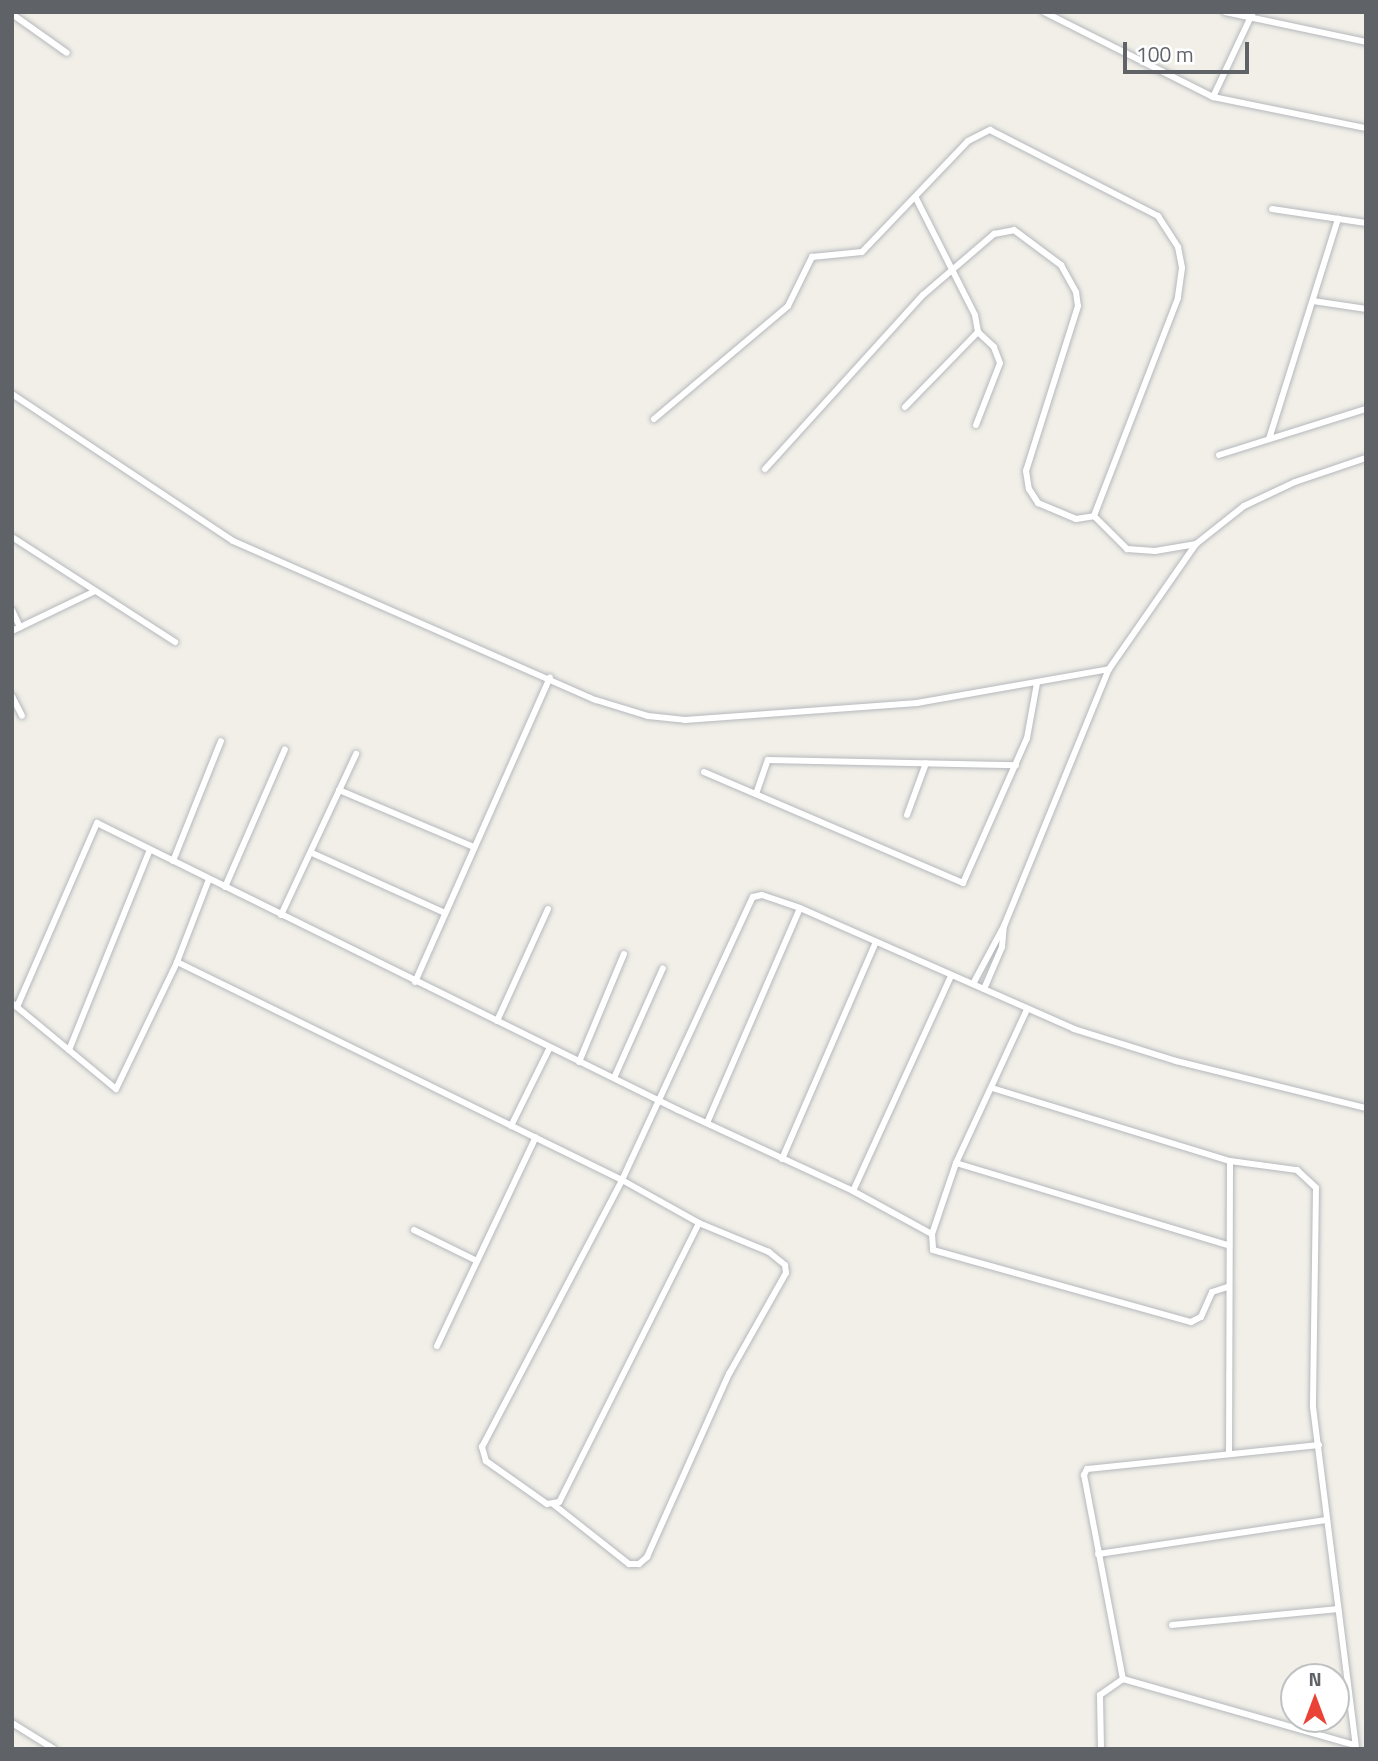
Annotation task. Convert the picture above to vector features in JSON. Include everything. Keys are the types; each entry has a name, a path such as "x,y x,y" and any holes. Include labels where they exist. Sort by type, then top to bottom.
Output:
{"street":[{"path":"1044,12 1213,97 1366,128"},
{"path":"1225,12 1249,20 1366,43"},
{"path":"1213,97 1252,12"},
{"path":"12,14 67,53"},
{"path":"654,419 788,306 812,257 862,252 968,141 990,130 1007,135 1158,216 1169,228 1182,268 1178,298 1094,516"},
{"path":"916,198 950,271 975,315 978,331 994,347 1000,363 976,425"},
{"path":"1272,208 1366,223"},
{"path":"1269,439 1338,219"},
{"path":"765,469 950,271 1005,229 1014,230 1060,265 1076,292 1076,321 1026,471 1038,503 1076,519 1094,516"},
{"path":"1313,301 1366,309"},
{"path":"905,407 978,331"},
{"path":"12,394 233,541 550,678 596,701 648,716 685,720 917,703 1109,668"},
{"path":"1219,455 1366,409"},
{"path":"973,984 1004,926 1109,668 1196,544 1244,506 1295,482 1366,458"},
{"path":"1094,516 1127,549 1155,551 1196,544"},
{"path":"12,537 175,642"},
{"path":"12,631 95,591"},
{"path":"12,610 20,627"},
{"path":"415,982 550,678"},
{"path":"704,772 963,883 1027,738 1037,683"},
{"path":"12,696 22,716"},
{"path":"173,861 221,741"},
{"path":"225,887 285,749"},
{"path":"281,915 356,754"},
{"path":"755,794 768,760 1016,765"},
{"path":"907,816 926,763"},
{"path":"339,790 474,847"},
{"path":"209,879 177,962 116,1089 15,1005 97,823 550,1048 853,1191 932,1234"},
{"path":"68,1050 150,850"},
{"path":"312,853 445,913"},
{"path":"699,1223 559,1502 547,1504 486,1461 482,1447 622,1180 747,905 762,895 800,908 1027,1009 1176,1061 1366,1108"},
{"path":"707,1123 800,908"},
{"path":"497,1021 548,909"},
{"path":"984,989 1002,947 1004,926"},
{"path":"782,1159 876,942"},
{"path":"579,1062 624,954"},
{"path":"177,962 622,1180 699,1223 769,1252 785,1265 786,1273 729,1374 647,1558 629,1564 553,1504"},
{"path":"614,1078 663,968"},
{"path":"853,1191 951,976"},
{"path":"1027,1009 956,1163 932,1234 933,1251 1191,1322 1201,1317 1212,1292 1227,1287"},
{"path":"511,1126 550,1048"},
{"path":"992,1088 1230,1160 1297,1170 1316,1188 1313,1407 1320,1445 1326,1520 1356,1747 1123,1679"},
{"path":"437,1346 536,1138"},
{"path":"1229,1454 1227,1245 1230,1160"},
{"path":"956,1163 1227,1245"},
{"path":"414,1230 477,1261"},
{"path":"1123,1679 1084,1478 1087,1469 1320,1445"},
{"path":"1098,1554 1326,1520"},
{"path":"1172,1625 1338,1609"},
{"path":"1101,1749 1100,1695 1123,1679"},
{"path":"12,1723 54,1749"}]}
